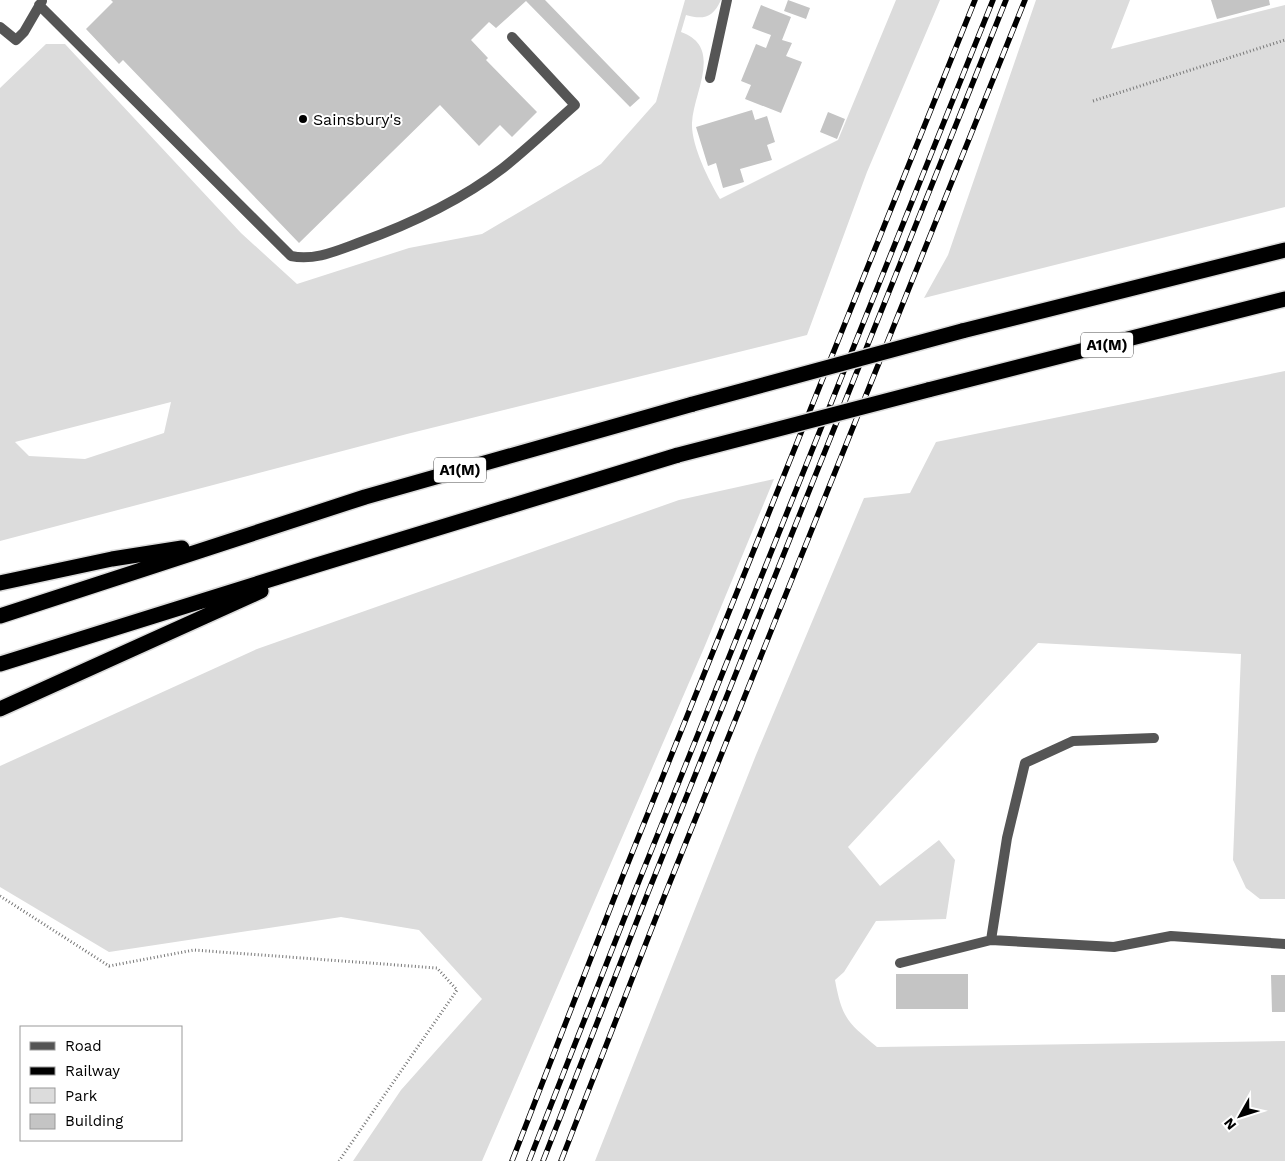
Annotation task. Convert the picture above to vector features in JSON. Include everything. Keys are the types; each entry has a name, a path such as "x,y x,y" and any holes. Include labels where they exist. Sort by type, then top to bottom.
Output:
{"highway":[{"name":"A1(M)","path":"0,616 365,496 962,331 1285,250"},
{"name":"A1(M)","path":"0,664 317,564 678,455 1285,300"},
{"path":"0,583 112,559 228,540"},
{"path":"0,709 127,653 317,564"}],"street":[{"path":"710,78 727,0"},
{"path":"0,27 16,40 24,32 41,3 291,256 303,258 325,254 372,238 454,201 502,168 575,105 512,36"},
{"path":"991,940 1007,838 1025,762 1073,741 1154,738"},
{"path":"900,963 991,940 1114,947 1171,936 1285,944"}],"path":[{"path":"1093,101 1285,40"},
{"path":"0,896 109,966 194,950 437,968 457,990 339,1161"}],"green space":[{"path":"685,0 721,0 715,11 707,16 686,15 681,32 694,39 701,48 704,59 692,132 702,162 720,199 838,140 896,0 940,0 867,172 807,335 407,434 0,541 0,88 46,44 65,44 241,233 297,284 409,248 482,234 601,164 656,102","holes":["171,402 164,433 85,459 29,456 15,442"]},
{"path":"1036,0 1130,0 1111,49 1285,5 1285,207 924,298 948,255"},
{"path":"1285,371 1285,899 1260,899 1246,888 1233,860 1241,654 1038,643 848,847 880,886 939,840 955,860 946,919 876,921 844,972 835,980 840,1003 847,1018 852,1025 877,1047 1285,1041 1285,1161 595,1161 756,755 864,498 910,493 936,442"},
{"path":"774,479 704,648 482,1161 353,1161 401,1090 482,999 419,930 341,917 109,952 0,887 0,766 257,649 679,500"}],"building":[{"name":"Sainsbury's","path":"111,0 545,0 640,98 630,107 526,1 496,28 489,22 471,40 488,58 486,60 537,112 512,137 500,125 479,146 440,105 299,243 123,60 119,64 86,29 113,2"},
{"path":"788,0 810,8 806,19 784,11"},
{"path":"1211,0 1269,0 1270,5 1217,19"},
{"path":"761,5 791,17 782,40 792,43 786,56 802,62 781,113 745,99 751,85 741,81 756,44 766,48 771,35 752,28"},
{"path":"752,110 755,120 767,116 775,142 767,145 772,160 740,169 744,182 723,188 716,163 708,166 696,127"},
{"path":"828,112 845,119 837,139 820,132"},
{"path":"896,974 968,974 968,1009 896,1009"},
{"path":"1271,975 1285,975 1285,1012 1272,1012"}],"railway":[{"path":"512,1161 622,878 975,0"},
{"path":"529,1161 637,886 993,0"},
{"path":"543,1161 649,890 1006,0"},
{"path":"561,1161 664,897 1025,0"}],"place":[{"name":"Sainsbury's","path":"303,119"}]}
